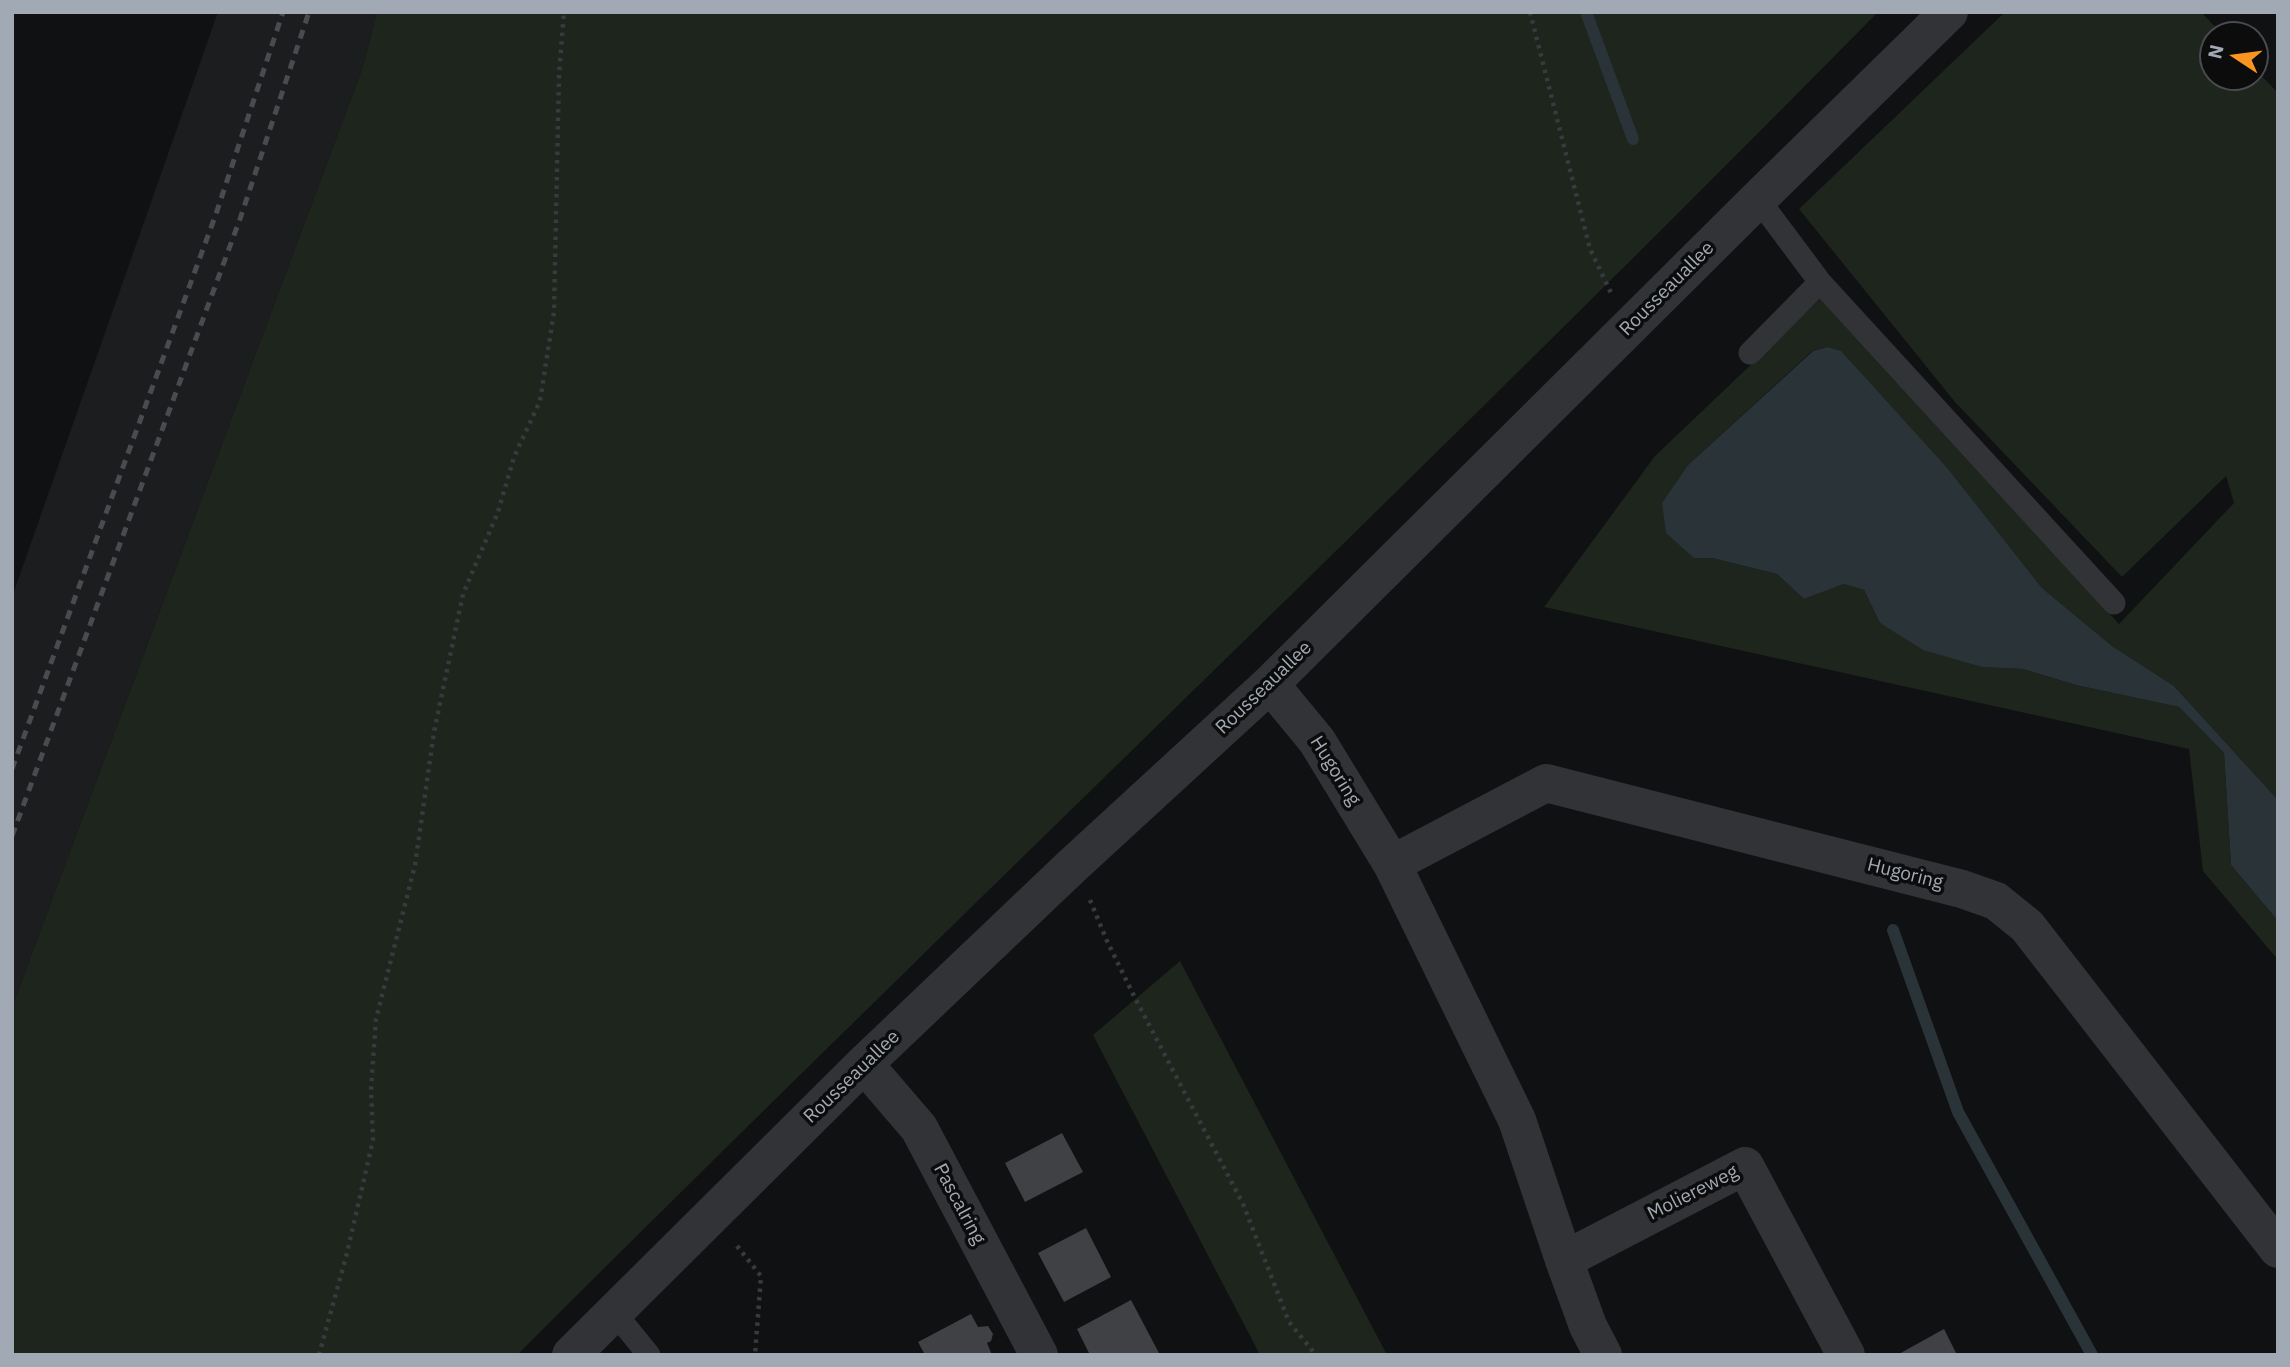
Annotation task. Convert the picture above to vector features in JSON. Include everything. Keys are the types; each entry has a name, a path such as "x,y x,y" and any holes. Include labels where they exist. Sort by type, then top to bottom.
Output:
{"street":[{"name":"Rousseauallee","path":"571,1355 864,1064 1072,866 1270,684 1949,12"},
{"name":"Hugoring","path":"1270,684 1317,741 1392,864 1517,1120 1588,1326 1603,1355"},
{"name":"Hugoring","path":"1392,864 1546,783 1948,885 1996,901 2027,926 2278,1249"},
{"name":"Pascalring","path":"864,1064 919,1128 1039,1355"},
{"name":"Moliereweg","path":"1564,1260 1745,1166 1846,1355"}],"lane":[{"path":"1758,199 1821,282 2115,603"},
{"path":"1750,353 1821,282"},
{"path":"614,1312 649,1355"}],"path":[{"path":"319,1355 347,1254 373,1140 371,1089 376,1019 415,865 434,732 463,594 498,512 514,457 540,401 554,312 559,75 564,12"},
{"path":"1530,12 1590,249 1610,291"},
{"path":"1072,866 1130,987 1243,1204 1289,1322 1316,1355"},
{"path":"711,1216 761,1276 755,1355"}],"shaded area":[{"path":"218,12 377,12 362,69 12,1007 12,597"},
{"path":"377,12 1878,12 1370,518 517,1355 12,1355 12,1007 362,69"},
{"path":"2005,12 2201,12 2210,21 2199,21 2199,91 2269,91 2269,84 2278,93 2278,800 2174,686 2112,646 2042,588 1949,470 1827,347 1812,351 1688,465 1662,504 1694,558 1712,558 1777,574 1804,599 1844,584 1864,590 1880,623 1982,667 2023,669 2076,685 2179,707 2224,753 2231,865 2278,921 2278,960 2203,871 2189,749 1544,607 1655,456 1821,298 2119,624 2234,503 2226,476 2122,577 1955,402 1799,209"},
{"path":"1827,347 1841,351 1949,470 2042,588 2112,646 2174,686 2278,800 2278,921 2231,865 2224,753 2179,707 2076,685 2023,669 1982,667 1923,650 1880,623 1864,590 1844,584 1804,599 1777,574 1712,558 1694,558 1666,533 1662,503 1688,465 1813,351"},
{"path":"1180,961 1387,1355 1260,1355 1093,1035"}],"building":[{"path":"1062,1133 1083,1172 1025,1202 1005,1163"},
{"path":"1086,1228 1111,1277 1064,1302 1038,1253"},
{"path":"1131,1300 1160,1355 1090,1355 1077,1329"},
{"path":"971,1314 978,1327 988,1326 993,1334 991,1341 987,1343 992,1355 925,1355 918,1342"},
{"path":"1944,1329 1957,1355 1897,1355"}],"waterway":[{"path":"1586,12 1633,139"},
{"path":"1893,930 1958,1112 2092,1355"}],"railway":[{"path":"12,769 216,214 283,12"},
{"path":"12,836 240,219 309,12"}]}
